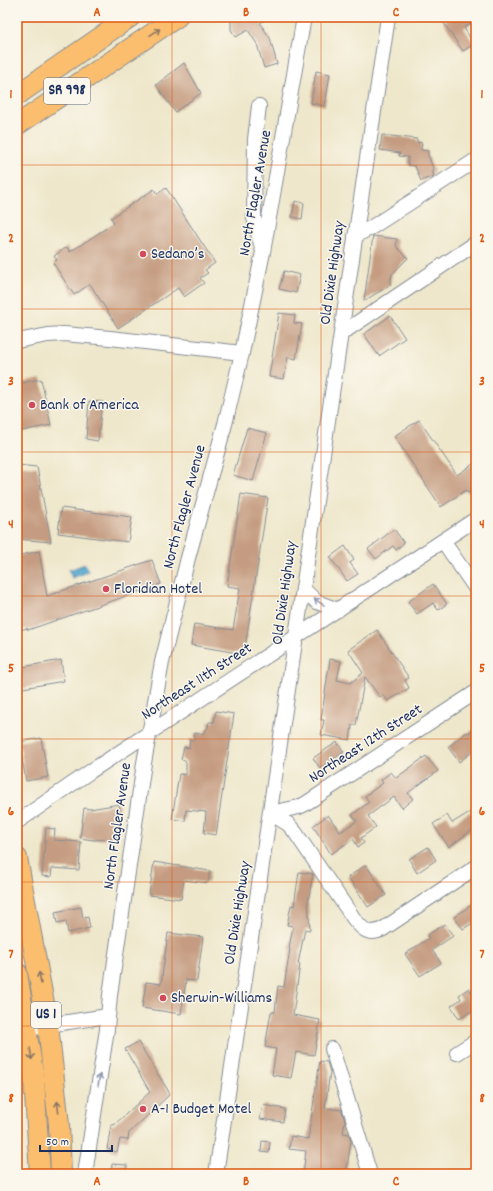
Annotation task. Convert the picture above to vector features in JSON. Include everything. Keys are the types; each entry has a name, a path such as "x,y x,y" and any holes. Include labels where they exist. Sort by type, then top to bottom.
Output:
{"highway":[{"name":"SR 998","path":"17,95 130,17"},
{"name":"SR 998","path":"17,125 177,17"},
{"path":"102,36 116,58"},
{"path":"81,50 96,72"},
{"name":"US 1","path":"17,858 48,1025 59,1125 61,1174"},
{"name":"US 1","path":"17,973 36,1096 40,1174"}],"street":[{"name":"North Flagler Avenue","path":"85,1174 149,734 162,662 186,565 226,424 242,353 263,252 304,17"},
{"name":"Old Dixie Highway","path":"216,1174 388,17"},
{"path":"259,106 255,138 254,218 263,252"},
{"path":"355,236 372,227 476,160"},
{"path":"342,333 476,243"},
{"path":"17,341 48,335 64,334 242,353"},
{"name":"Northeast 11th Street","path":"17,822 476,519"},
{"path":"443,541 476,589"},
{"path":"303,589 317,602 338,610"},
{"name":"Northeast 12th Street","path":"270,813 299,807 305,804 476,692"},
{"path":"270,813 288,824 295,832 359,926 366,931 373,933 383,929 476,867"},
{"path":"27,1030 48,1025 108,1016"},
{"path":"457,1053 476,1041"},
{"path":"332,1049 370,1174"}],"water":[{"path":"85,564 88,572 72,578 69,570"}],"building":[{"path":"231,17 269,17 260,23 270,38 277,64 264,68 257,44 248,30 236,37 231,30"},
{"path":"450,17 476,17 476,20 464,28 474,44 463,51 443,22"},
{"path":"184,63 201,93 175,112 156,85"},
{"path":"316,71 330,74 325,106 311,103"},
{"path":"382,135 417,139 417,142 422,143 421,150 428,151 434,176 421,181 415,166 408,165 408,157 399,156 400,153 380,150"},
{"path":"166,188 215,263 205,270 208,273 200,278 204,283 184,297 178,288 118,328 90,284 74,295 53,263 57,260 54,256 67,247 70,252 114,223 111,218 154,189 157,194"},
{"path":"295,201 304,203 302,219 292,217"},
{"path":"373,236 397,239 396,246 408,258 392,274 390,285 364,301"},
{"path":"284,271 300,275 296,293 279,289"},
{"path":"279,313 295,315 294,323 302,324 296,359 288,357 284,379 269,377"},
{"path":"390,316 405,338 379,356 364,334"},
{"name":"Bank of America","path":"41,379 51,425 17,432 17,384"},
{"path":"89,401 102,402 98,441 86,439"},
{"path":"419,420 457,475 476,462 476,488 468,493 466,490 441,507 394,436"},
{"path":"247,428 267,433 253,481 233,475"},
{"path":"17,465 37,467 51,542 17,539"},
{"path":"241,494 268,498 244,654 191,645 194,624 233,630 240,588 227,586"},
{"path":"61,508 132,517 128,542 58,533"},
{"path":"394,529 404,543 396,550 393,546 376,559 368,549"},
{"path":"345,546 354,560 350,563 358,574 347,581 330,557"},
{"name":"Floridian Hotel","path":"39,551 47,596 152,560 161,584 28,630 27,628 17,631 17,556"},
{"path":"433,584 447,604 438,610 433,603 417,614 408,602"},
{"path":"377,630 409,678 405,680 409,688 388,701 383,695 380,697 365,677 356,725 352,725 350,740 321,735 324,720 321,720 330,659 341,661 337,680 350,683 363,673 348,650"},
{"path":"61,660 64,681 17,689 17,668"},
{"path":"216,711 234,714 216,835 204,833 206,812 186,810 185,821 172,819 179,774 186,775 186,762 181,759 184,747 189,748 190,739 194,740 195,733 203,734 208,727 209,722 214,722"},
{"path":"476,728 476,749 459,762 448,747 467,732 468,733"},
{"path":"41,738 48,777 26,781 19,742"},
{"path":"337,742 344,752 320,768 313,758"},
{"path":"426,756 438,771 408,793 413,799 402,808 394,797 368,816 376,827 361,838 364,843 358,847 353,839 331,854 313,826 328,815 340,832 357,821 352,815 369,802 365,796 383,783 381,780 391,772 396,778"},
{"path":"120,804 115,839 93,840 80,838 84,808 90,809"},
{"path":"470,812 476,822 476,827 449,847 433,824 447,815 452,823"},
{"path":"46,828 55,829 54,840 81,842 79,870 52,868 51,877 42,876"},
{"path":"428,847 436,860 417,873 409,859"},
{"path":"154,862 210,871 208,883 184,880 181,899 149,895"},
{"path":"366,865 386,895 368,907 348,877"},
{"path":"299,872 313,874 308,902 310,930 305,929 298,964 300,964 293,1015 320,1020 314,1055 296,1052 291,1078 272,1075 276,1049 265,1047 271,1012 275,1012 278,986 284,987 293,926 287,925 291,905 294,906"},
{"path":"473,904 476,909 476,921 463,929 454,917"},
{"path":"81,907 83,918 88,917 90,928 68,933 66,921 57,923 55,912"},
{"path":"445,924 453,936 432,950 441,963 420,976 405,954 429,938 427,935"},
{"path":"168,933 203,937 197,981 186,980 181,1014 142,1008 146,982 161,984"},
{"path":"469,988 476,999 476,1008 459,1019 451,1006 461,999 459,995"},
{"name":"A-1 Budget Motel","path":"138,1042 169,1092 168,1096 129,1133 128,1140 120,1139 117,1152 107,1149 111,1125 114,1125 150,1092 125,1049"},
{"path":"320,1061 327,1062 330,1072 325,1108 342,1110 345,1121 343,1133 349,1134 351,1141 346,1174 303,1174 306,1151 289,1149 291,1136 308,1139"},
{"path":"263,1105 285,1109 283,1122 260,1119"},
{"path":"262,1141 270,1142 269,1153 261,1152"},
{"path":"112,1164 127,1165 126,1174 111,1174"}],"place":[{"name":"Sedano’s","path":"143,254"},
{"name":"Bank of America","path":"32,405"},
{"name":"Floridian Hotel","path":"106,589"},
{"name":"Sherwin-Williams","path":"163,998"},
{"name":"A-1 Budget Motel","path":"143,1109"}]}
